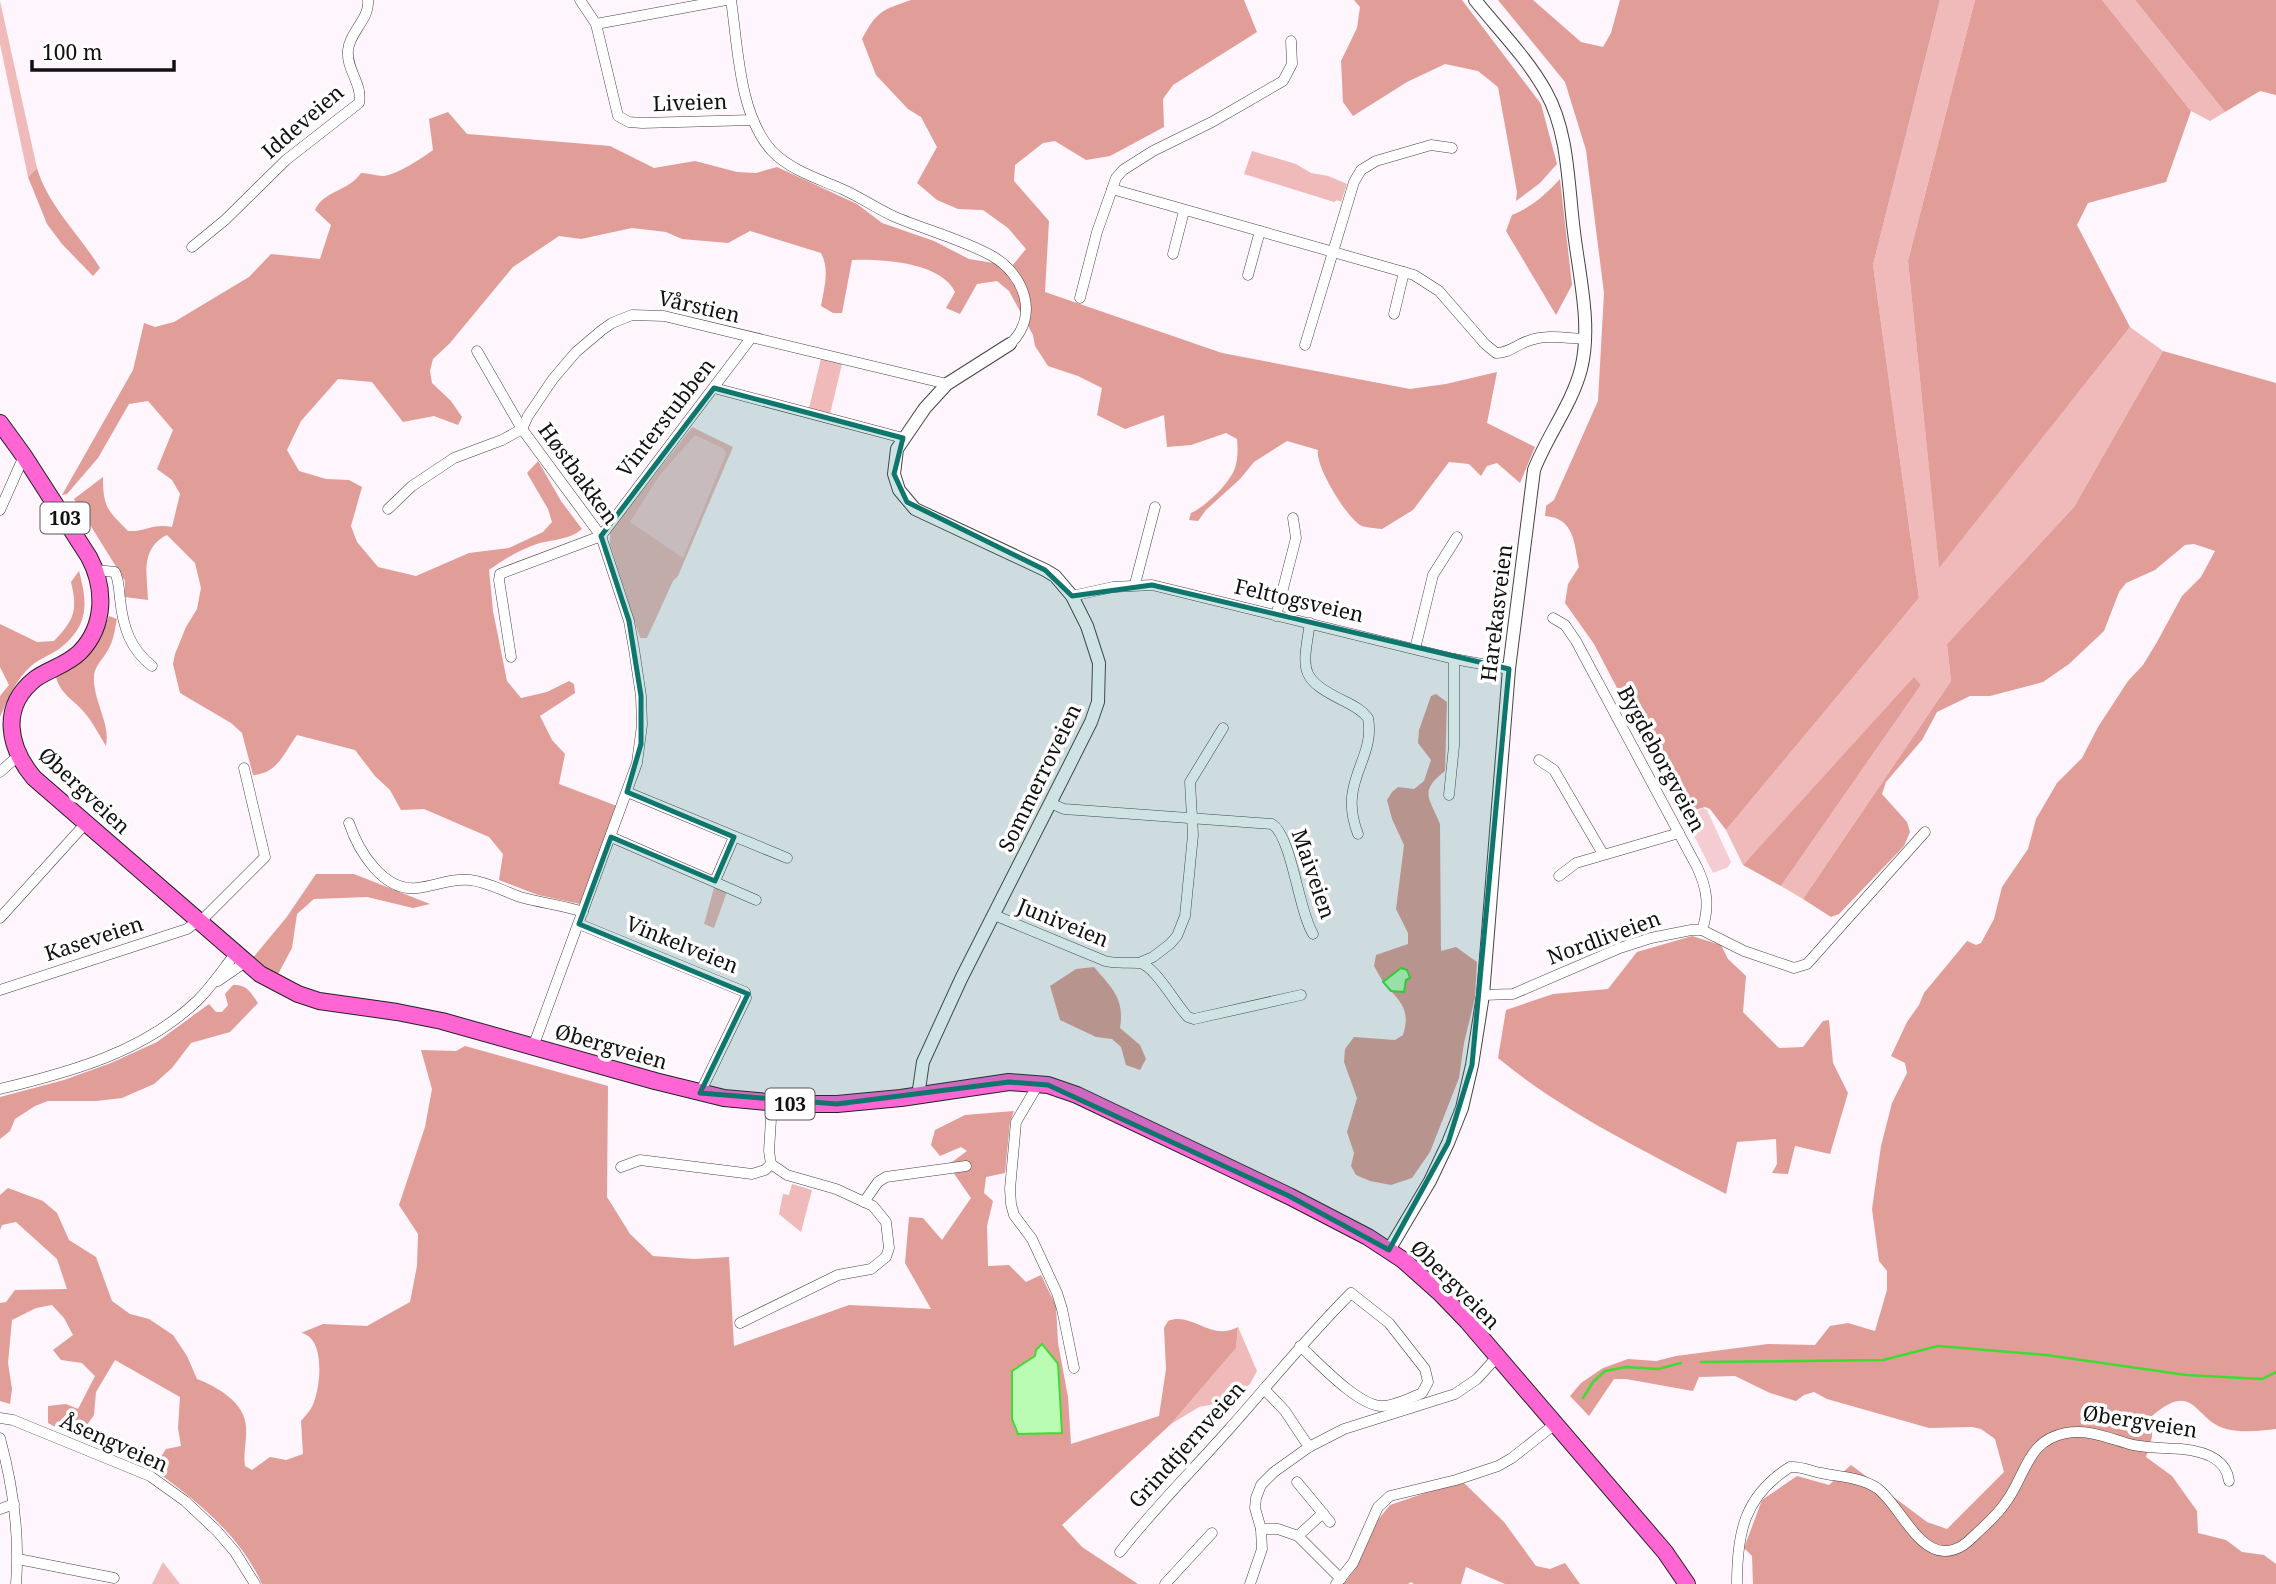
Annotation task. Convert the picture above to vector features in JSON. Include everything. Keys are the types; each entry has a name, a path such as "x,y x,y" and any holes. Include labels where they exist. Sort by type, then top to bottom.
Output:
{"main road":[{"name":"Øbergveien","path":"0,423 96,570 101,607 89,642 69,661 33,681 16,698 10,714 10,728 18,756 34,778 239,958 280,985 319,1002 424,1017 700,1093 744,1101 837,1104 918,1096 1009,1082 1039,1083 1075,1094 1346,1224 1389,1250 1440,1293 1658,1545 1687,1584"}],"street":[{"name":"Iddeveien","path":"192,247 225,220 303,146 359,103 359,89 347,59 348,47 351,36 367,13 368,0"},
{"path":"580,0 596,23 726,0"},
{"path":"731,0 752,120 766,144 783,161 890,215 992,256 1009,269 1022,287 1027,309 1022,327 1010,344"},
{"name":"Harekasveien","path":"1389,1250 1430,1181 1462,1108 1472,1065 1483,995 1509,669 1534,470 1543,446 1577,383 1582,365 1584,339 1584,312 1562,135 1554,109 1535,75 1475,0"},
{"name":"Liveien","path":"596,23 618,116 629,122 642,123 752,120"},
{"path":"1080,298 1097,232 1116,178 1136,162 1283,81 1292,64 1291,41"},
{"path":"1305,345 1354,182 1361,170 1376,161 1431,145 1451,148"},
{"path":"1112,189 1404,272 1439,291 1496,353 1508,352 1538,338 1584,339"},
{"path":"1173,254 1184,211"},
{"path":"1248,275 1260,231"},
{"path":"1394,314 1404,272"},
{"name":"Vårstien","path":"522,429 540,396 576,352 595,335 625,317 640,314 664,316 947,384"},
{"name":"Vinterstubben","path":"601,536 751,338"},
{"name":"Sommerroveien","path":"918,1096 923,1062 961,979 1091,722 1098,702 1099,663 1087,626 1072,596 1055,576 915,509 899,491 894,474 897,449 925,408 947,384 1010,344"},
{"name":"Høstbakken","path":"477,351 522,429 601,536 629,621 641,696 641,744 627,792 533,1047"},
{"path":"714,388 903,438"},
{"path":"388,509 412,486 454,458 502,440 522,429"},
{"path":"0,510 24,456"},
{"path":"1135,584 1155,507"},
{"path":"1276,616 1296,538 1293,518"},
{"path":"511,657 500,574 601,536"},
{"path":"1415,649 1433,575 1457,537"},
{"name":"Øbergveien","path":"96,570 115,572 122,618 130,641 143,659 152,666"},
{"name":"Felttogsveien","path":"1072,596 1135,584 1162,587 1454,659 1509,669"},
{"name":"Bygdeborgveien","path":"1553,618 1566,625 1576,641 1705,883 1707,915 1702,930"},
{"path":"1310,623 1305,657 1308,676 1317,687 1358,708 1368,718 1367,743 1351,797 1352,819 1358,834"},
{"path":"1449,795 1454,746 1454,659"},
{"path":"1141,962 1170,944 1177,936 1185,916 1192,817 1190,782 1223,728"},
{"path":"0,772 18,756"},
{"path":"1539,760 1554,770 1603,854"},
{"path":"199,922 265,856 244,768"},
{"path":"627,792 787,858"},
{"name":"Maiveien","path":"1050,803 1064,808 1272,824 1278,828 1284,839 1303,912 1313,934"},
{"path":"0,918 86,823"},
{"path":"349,823 356,844 373,866 391,881 401,885 417,888 452,880 472,880 520,897 583,912"},
{"path":"1559,876 1576,863 1679,832"},
{"path":"1702,930 1744,951 1794,968 1801,967 1925,832"},
{"path":"611,837 756,900"},
{"path":"715,881 734,837"},
{"name":"Juniveien","path":"994,915 1105,961 1117,964 1141,962"},
{"name":"Kaseveien","path":"0,990 187,929 199,922"},
{"name":"Vinkelveien","path":"579,923 745,992 746,998 700,1093"},
{"name":"Nordliveien","path":"1483,995 1513,994 1630,944 1669,933 1702,930"},
{"path":"0,1089 73,1070 129,1048 182,1014 239,958"},
{"path":"1141,962 1152,969 1183,1012 1194,1018 1301,995"},
{"path":"1039,1083 1016,1122 1011,1203 1014,1215 1032,1239 1060,1301 1074,1368"},
{"path":"740,1323 838,1275 871,1269 886,1257 890,1248 889,1230 880,1213 836,1189 787,1175 771,1164 769,1151 772,1102"},
{"path":"621,1167 640,1160 752,1174 765,1171 771,1164"},
{"path":"864,1202 878,1182 886,1177 967,1166"},
{"path":"1264,1389 1300,1346 1351,1293 1389,1323 1425,1369 1429,1382 1418,1395 1380,1406 1360,1398 1300,1346"},
{"path":"1250,1584 1261,1557 1261,1529 1255,1508 1261,1485 1287,1461 1309,1447 1363,1422 1455,1394 1470,1386 1497,1357"},
{"name":"Grindtjernveien","path":"1120,1552 1148,1516 1264,1389 1285,1411 1309,1447"},
{"name":"Åsengveien","path":"0,1418 13,1420 150,1476 185,1501 217,1531 255,1584"},
{"path":"1261,1529 1278,1529 1297,1536 1338,1581 1353,1563 1378,1507 1390,1496 1456,1480 1498,1466 1555,1424"},
{"name":"Øbergveien","path":"1737,1584 1736,1552 1742,1529 1764,1487 1790,1467 1799,1466 1819,1473 1847,1476 1875,1487 1886,1496 1908,1526 1934,1550 1947,1552 1968,1542 1994,1518 2007,1502 2031,1456 2042,1443 2064,1434 2094,1432 2131,1444 2198,1451 2223,1464 2229,1481"},
{"path":"0,1438 14,1504 18,1559 16,1584"},
{"path":"1297,1482 1330,1522"},
{"path":"0,1509 14,1504"},
{"path":"1297,1536 1323,1513"},
{"path":"1166,1584 1212,1533"},
{"path":"18,1559 114,1578"}],"highlighted area":[{"path":"714,388 903,438 894,474 907,502 1045,570 1072,596 1152,585 1509,669 1472,1065 1448,1143 1389,1250 1289,1196 1048,1085 1009,1082 837,1104 700,1093 748,994 579,924 611,837 715,881 734,837 627,792 641,744 641,696 629,621 601,536"}],"shaded area":[{"path":"911,0 1244,0 1257,32 1173,85 1163,99 1164,127 1110,156 1086,160 1055,141 1043,143 1015,165 1014,181 1049,221 1045,292 1222,353 1410,389 1497,372 1487,423 1535,447 1520,483 1497,463 1487,466 1481,476 1469,464 1449,462 1413,510 1382,529 1368,527 1354,520 1340,502 1321,467 1318,450 1287,441 1254,462 1198,521 1189,520 1191,513 1203,506 1228,481 1235,468 1237,439 1226,433 1191,445 1167,447 1164,415 1125,429 1097,415 1102,388 1048,366 1035,346 1033,335 1009,291 997,281 977,284 960,314 946,308 955,292 948,282 937,274 909,264 852,260 842,313 833,313 821,306 826,272 821,253 750,231 728,243 682,239 666,232 632,228 581,239 559,236 513,267 450,343 433,359 430,371 432,383 451,401 462,417 458,425 434,416 403,422 372,382 338,379 301,421 287,450 299,471 326,479 349,480 362,487 351,526 357,542 378,567 416,576 469,553 509,548 543,532 552,522 548,509 527,473 538,461 561,501 582,529 565,538 528,547 489,570 493,611 507,681 521,698 547,692 569,681 574,684 575,693 540,716 552,740 565,754 559,784 617,806 580,904 538,895 499,880 503,854 489,837 424,809 401,810 390,790 355,750 297,735 274,767 253,775 242,733 231,723 180,693 173,664 186,627 197,609 201,588 195,563 167,535 158,540 149,555 146,572 148,600 125,597 125,581 74,499 103,477 105,502 115,518 128,531 159,526 172,527 180,494 172,480 157,469 173,430 148,401 129,404 98,458 67,494 62,495 133,370 144,323 155,327 174,322 249,277 271,254 320,259 331,225 315,210 319,203 350,184 361,173 380,176 395,173 429,153 433,150 429,119 448,112 467,134 610,146 654,168 695,161 737,172 756,173 777,167 857,204 882,223 934,241 969,259 1012,266 1026,249 1008,228 983,210 958,209 937,200 917,183 937,147 921,117 908,109 876,75 862,39 881,13"},
{"path":"1354,0 1462,0 1541,104 1557,164 1540,183 1516,201 1517,192 1498,87 1478,71 1445,64 1407,82 1353,116 1343,102 1341,61 1357,28 1360,7"},
{"path":"1498,0 1533,0 1581,42 1603,47 1611,33 1620,0 1940,0 1873,265 1919,598 1726,830 1710,809 1705,807 1683,814 1652,757 1648,726 1628,709 1594,644 1565,603 1568,584 1579,567 1576,550 1568,527 1555,518 1545,516 1546,506 1554,500 1598,401 1604,293 1586,150 1565,82"},
{"path":"1940,0 1975,0 1908,261 1939,567 2130,327 2163,351 2074,507 1947,644 1951,681 1803,899 1781,886 1921,685 1914,678 1743,865 1726,830 1919,598 1873,265"},
{"path":"1975,0 2102,0 2191,111 2166,182 2088,203 2077,225 2130,327 1939,568 1908,261"},
{"path":"2102,0 2135,0 2225,112 2210,121 2191,111"},
{"path":"2135,0 2276,0 2276,95 2260,91 2225,112"},
{"path":"0,1 37,168 28,177 0,44"},
{"path":"1252,151 1296,164 1311,173 1347,184 1341,202 1244,174"},
{"path":"37,168 56,208 100,268 93,276 47,224 28,177"},
{"path":"1560,179 1572,285 1556,315 1506,231 1512,215 1538,200"},
{"path":"2163,351 2276,383 2276,1429 2226,1429 2215,1424 2186,1401 2177,1401 2152,1416 2152,1437 2146,1457 2172,1476 2197,1511 2198,1533 2226,1540 2242,1552 2264,1555 2276,1564 2276,1584 1753,1584 1752,1556 1744,1548 1762,1500 1797,1476 1829,1485 1851,1465 1927,1522 1947,1529 2004,1472 1995,1439 1981,1429 1929,1428 1827,1399 1814,1392 1796,1401 1770,1393 1735,1376 1699,1377 1693,1391 1614,1379 1589,1416 1570,1396 1581,1383 1603,1368 1628,1359 1656,1361 1768,1344 1815,1345 1830,1326 1848,1323 1875,1331 1887,1290 1887,1271 1879,1261 1872,1209 1881,1146 1892,1103 1907,1073 1905,1063 1891,1056 1924,993 1967,941 1976,945 1981,943 1994,919 2002,887 2028,849 2036,819 2057,783 2082,758 2098,727 2128,681 2143,665 2182,596 2201,577 2215,551 2194,544 2185,545 2155,570 2126,583 2119,592 2104,631 2069,664 2043,682 1990,696 1970,696 1937,712 1922,740 1886,782 1882,794 1907,822 1910,832 1904,846 1839,914 1831,917 1803,899 1951,681 1947,644 2074,507"},
{"path":"821,359 842,364 830,414 809,408"},
{"path":"692,427 733,447 678,576 673,581 647,638 640,638 610,544 610,532"},
{"path":"695,435 724,449 726,454 683,558 630,522 659,476"},
{"path":"79,571 85,604 81,623 59,649 26,671 0,717 0,696 9,685 0,667 0,624 37,642 54,641 73,614 71,582"},
{"path":"109,616 117,619 113,636 94,675 106,729 106,746 87,716 61,688 56,677 90,652 100,638"},
{"path":"1914,677 1921,685 1781,886 1743,865"},
{"path":"1436,694 1447,702 1445,771 1431,784 1429,790 1430,801 1440,824 1441,951 1456,947 1477,962 1475,998 1459,1078 1430,1152 1412,1178 1391,1185 1356,1175 1351,1166 1354,1153 1347,1132 1357,1098 1344,1062 1345,1049 1354,1037 1395,1040 1403,1035 1405,1011 1391,991 1401,968 1383,982 1374,966 1376,955 1408,944 1408,933 1396,909 1404,845 1387,800 1398,787 1414,789 1424,781 1431,760 1418,743 1419,730 1431,696"},
{"path":"1703,808 1707,810 1731,862 1728,867 1713,873 1686,820"},
{"path":"316,874 354,874 430,904 413,908 367,897 314,899 297,914 292,948 277,976 252,959 286,918"},
{"path":"715,884 728,889 714,928 704,924"},
{"path":"1692,936 1721,945 1728,959 1746,976 1743,1012 1779,1048 1803,1047 1823,1021 1829,1020 1833,1063 1848,1093 1830,1154 1795,1146 1788,1174 1772,1173 1777,1164 1776,1139 1737,1142 1726,1194 1580,1115 1498,1058 1506,1010 1553,994 1608,989 1637,952"},
{"path":"1094,967 1119,1001 1120,1028 1140,1045 1146,1059 1140,1070 1126,1065 1121,1047 1112,1039 1096,1037 1060,1020 1050,986 1076,969"},
{"path":"1401,968 1407,970 1410,978 1406,980 1404,992 1391,991 1383,982"},
{"path":"233,985 245,988 258,1003 230,1032 191,1043 172,1068 154,1084 122,1098 48,1101 15,1119 10,1131 0,1139 0,1097 64,1080 111,1063 157,1042 209,1004 216,1012 222,1012 228,1005 225,994"},
{"path":"465,1046 608,1086 607,1197 630,1234 653,1256 694,1259 729,1257 734,1346 849,1305 931,1309 905,1263 909,1217 923,1218 942,1240 971,1198 948,1165 967,1151 961,1147 940,1156 931,1145 935,1130 965,1115 1014,1111 1010,1122 1005,1173 986,1177 984,1193 993,1201 987,1226 988,1266 1009,1265 1026,1282 1041,1275 1056,1306 1071,1444 1159,1416 1166,1369 1164,1328 1168,1321 1185,1320 1219,1331 1238,1327 1236,1348 1171,1424 1062,1525 1082,1547 1138,1584 262,1584 253,1566 229,1534 201,1506 153,1469 166,1449 181,1446 178,1428 180,1397 115,1360 96,1392 94,1415 82,1432 65,1432 48,1423 48,1406 66,1404 78,1409 95,1376 82,1363 61,1360 53,1350 73,1335 64,1318 52,1305 36,1308 12,1320 8,1363 12,1389 10,1404 0,1401 0,1303 6,1302 15,1290 67,1289 57,1259 16,1222 2,1225 0,1230 0,1195 8,1188 43,1201 57,1213 69,1240 96,1257 112,1301 130,1314 149,1319 173,1335 187,1356 197,1379 221,1391 241,1410 246,1427 245,1466 252,1470 270,1457 286,1460 303,1454 301,1421 314,1402 319,1362 314,1343 309,1336 301,1333 323,1324 367,1326 410,1302 417,1266 418,1234 399,1205 425,1127 432,1089 421,1050 456,1051","holes":["1035,1356 1060,1379 1059,1404 1062,1433 1013,1386 1013,1371"]},
{"path":"792,1184 812,1190 801,1232 779,1214 783,1194 789,1195"},
{"path":"1238,1327 1257,1371 1250,1384 1229,1401 1199,1407 1171,1424 1236,1348"},
{"path":"1042,1344 1058,1364 1062,1433 1018,1434 1012,1419 1012,1371 1035,1356 1036,1350"},
{"path":"1464,1483 1504,1522 1536,1566 1550,1569 1565,1563 1580,1584 1505,1584 1466,1567 1461,1584 1344,1584 1358,1565 1377,1521 1390,1505"},
{"path":"163,1562 180,1584 152,1584"}],"waterway":[{"path":"1701,1362 1883,1360 1938,1346 2046,1355 2186,1375 2262,1379 2276,1372"},
{"path":"1583,1398 1593,1382 1605,1371 1626,1367 1658,1369 1681,1363"}]}
